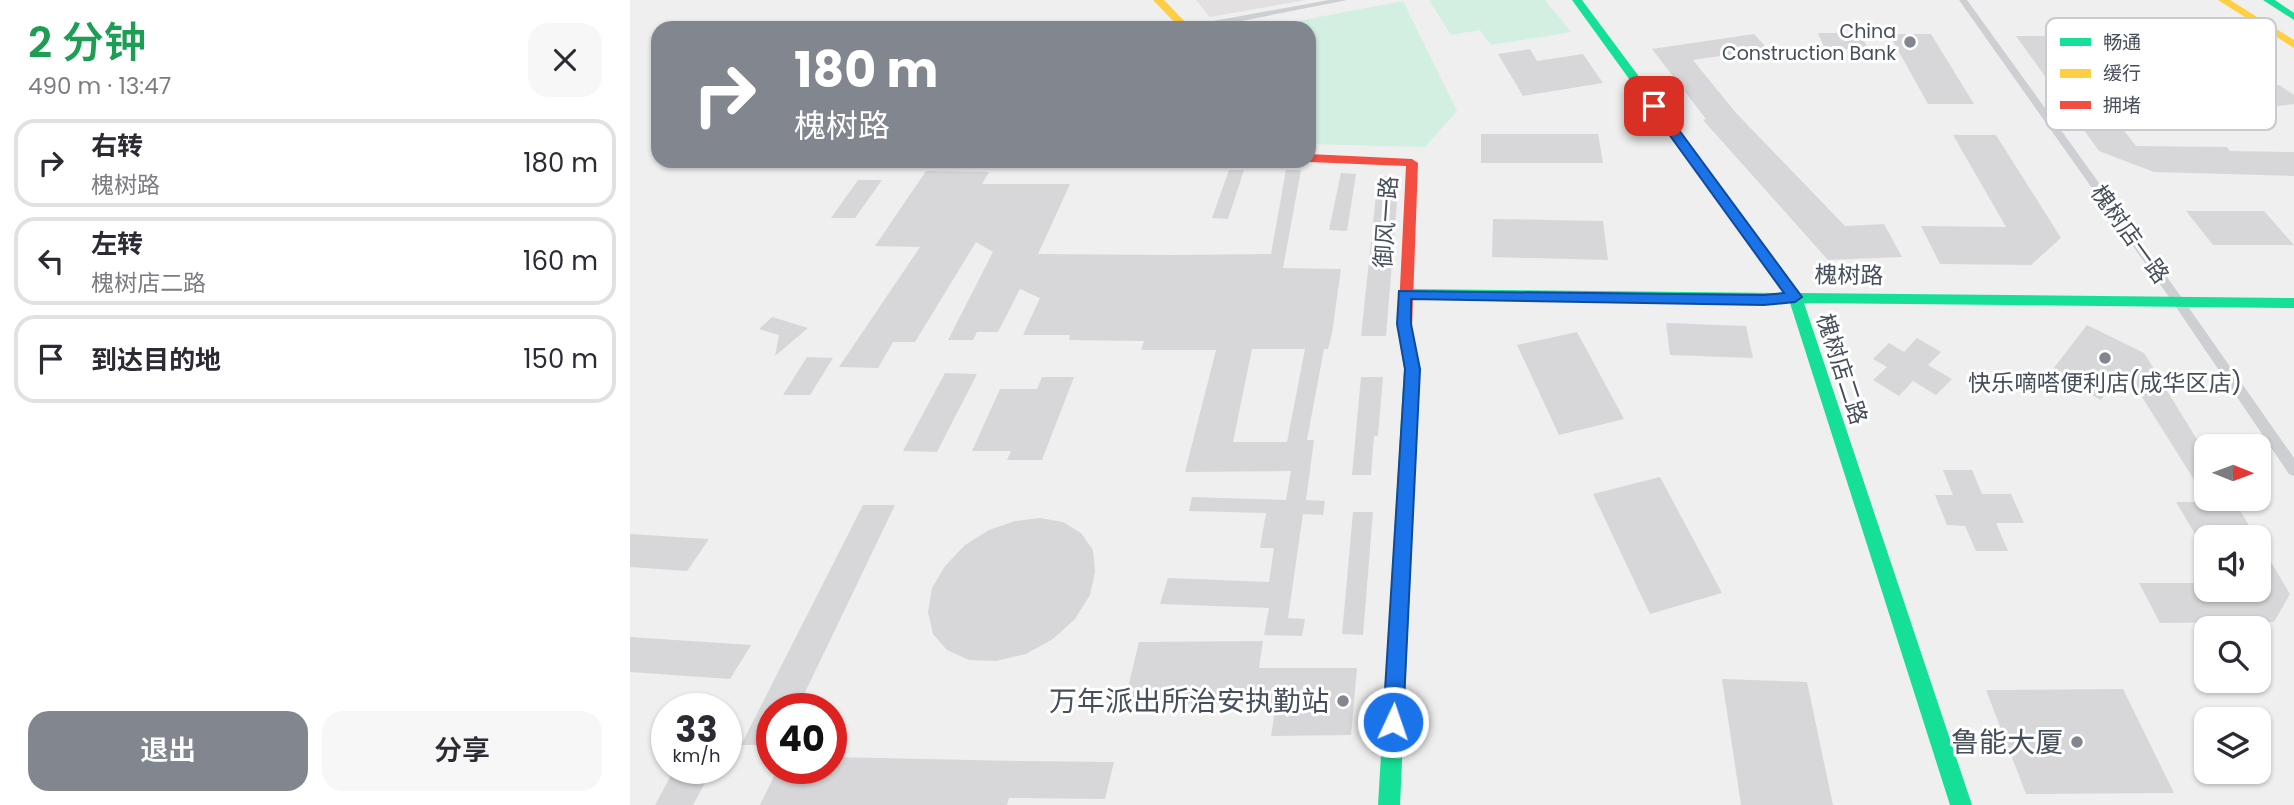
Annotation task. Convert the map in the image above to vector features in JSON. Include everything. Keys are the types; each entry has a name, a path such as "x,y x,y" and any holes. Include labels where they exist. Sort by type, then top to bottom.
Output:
{"street":[{"path":"1144,0 1164,21"},
{"path":"1158,0 1181,21"},
{"path":"1228,21 1343,0"},
{"name":"槐树店二路","path":"1577,0 1795,297 1961,805"},
{"name":"槐树店一路","path":"1962,0 2046,117"},
{"path":"2223,0 2251,18"},
{"path":"2268,0 2292,16"},
{"path":"2243,13 2250,18"},
{"path":"2276,34 2294,45"},
{"path":"2276,37 2294,50"},
{"name":"槐树店一路","path":"2055,130 2178,301 2294,470"},
{"name":"御风一路","path":"1316,158 1412,163 1404,294 1404,324 1412,369 1389,805"},
{"name":"槐树路","path":"1404,294 1764,300 1795,297 2294,303"}],"shaded area":[{"path":"1196,0 1306,0 1210,17"}],"green space":[{"path":"1429,0 1545,0 1571,32 1491,45 1480,30 1451,35"},
{"path":"1403,1 1457,111 1425,147 1316,144 1316,21 1298,21"}],"building":[{"path":"1818,33 1860,33 1868,49 1825,49"},
{"path":"1754,34 1768,49 1693,60 1736,113 1845,226 1884,224 1902,257 1828,260 1703,120 1706,119 1652,49"},
{"path":"1889,34 1931,34 1974,104 1928,104"},
{"path":"2016,36 2046,36 2046,78"},
{"path":"1530,49 1537,61 1583,54 1603,83 1523,96 1498,54"},
{"path":"2276,85 2294,95 2294,104 2276,106"},
{"path":"2084,130 2124,130 2136,146 2227,147 2230,151 2294,152 2294,176 2154,172 2099,151"},
{"path":"1481,134 1598,134 1603,163 1481,163"},
{"path":"1953,135 1996,135 2061,238 2031,265 1940,264 1921,226 2006,227"},
{"path":"1229,170 1244,170 1228,219 1212,218"},
{"path":"1286,170 1301,170 1283,268 1341,269 1332,333 1328,349 1324,349 1307,440 1314,440 1306,500 1325,501 1323,515 1303,514 1288,618 1305,619 1302,636 1264,635 1269,608 1160,604 1168,578 1269,582 1274,548 1260,548 1266,513 1189,511 1192,497 1286,500 1291,471 1185,472 1216,350 1141,350 1144,341 1069,340 1070,335 1023,335 1040,298 1020,289 998,332 977,332 973,340 948,340 993,252 976,242 915,342 893,342 878,368 839,367 920,247 875,246 926,171 989,172 982,184 1070,184 1038,254 1271,254","holes":["1252,349 1305,349 1287,442 1233,442"]},
{"path":"1341,173 1356,174 1347,231 1329,230"},
{"path":"1378,176 1399,176 1386,336 1361,336"},
{"path":"858,180 882,180 855,218 831,218"},
{"path":"2186,211 2264,211 2294,245 2213,245"},
{"path":"1493,219 1603,221 1608,260 1492,257"},
{"path":"772,317 808,328 775,356 779,335 759,329"},
{"path":"1666,323 1746,326 1753,358 1670,355"},
{"path":"2087,325 2144,353 2194,435 2194,480 2137,389 2113,383 2101,400 2050,373"},
{"path":"1577,332 1624,419 1559,435 1517,345"},
{"path":"1917,338 1941,352 1928,365 1952,379 1936,395 1913,381 1899,396 1873,380 1887,367 1873,359 1889,343 1904,352"},
{"path":"807,357 833,358 810,395 783,395"},
{"path":"945,373 977,374 937,452 903,451"},
{"path":"1042,377 1074,377 1042,460 1007,460 1011,451 972,451 1000,389 1037,389"},
{"path":"1361,377 1383,377 1378,436 1374,436 1371,475 1352,475"},
{"path":"1943,470 1972,470 1982,494 2011,494 2024,523 1996,523 2008,551 1976,551 1965,526 1947,525 1935,495 1953,495"},
{"path":"1660,477 1722,593 1650,614 1593,494"},
{"path":"2176,502 2194,502 2194,511 2240,511 2249,525 2194,525 2194,532"},
{"path":"863,505 895,505 805,693 767,693"},
{"path":"1353,512 1373,512 1363,635 1342,634"},
{"path":"1040,518 1063,522 1081,533 1093,550 1095,572 1090,595 1075,619 1053,639 1026,654 996,661 969,660 947,650 933,634 928,612 932,588 945,566 965,545 989,530 1015,521"},
{"path":"630,534 709,539 687,571 630,567"},
{"path":"2271,562 2290,594 2274,622 2271,622 2271,616 2194,616 2194,623 2160,623 2139,583 2194,583 2194,602 2271,602"},
{"path":"630,637 751,645 730,679 630,672"},
{"path":"1263,641 1259,668 1357,668 1351,735 1271,736 1276,703 1124,704 1139,642"},
{"path":"1722,679 1807,682 1833,805 1741,805"},
{"name":"鲁能大厦","path":"2123,689 2174,793 2026,794 1986,690"},
{"path":"756,715 756,745 742,743"},
{"path":"847,757 1114,762 1105,799 1009,798 1007,805 760,805 770,784 847,784"},
{"path":"666,784 704,784 693,805 655,805"}],"traffic: fast":[{"path":"1577,0 1795,297 1961,805"},
{"path":"2268,0 2294,17"},
{"path":"1404,294 2294,303"},
{"path":"1389,805 1412,369 1405,328"}],"traffic: slow":[{"path":"1158,0 1179,21"},
{"path":"2223,0 2251,18"},
{"path":"2276,34 2294,45"}],"traffic: jam":[{"path":"1316,158 1412,163 1405,328"}],"place":[{"name":"China Construction Bank","path":"1910,42"},
{"name":"快乐嘀嗒便利店(成华区店)","path":"2105,358"},
{"name":"万年派出所治安执勤站","path":"1343,701"},
{"name":"鲁能大厦","path":"2077,742"}],"route":[{"path":"1393,722 1412,369 1404,324 1404,294 1764,300 1795,297 1654,106"}]}
